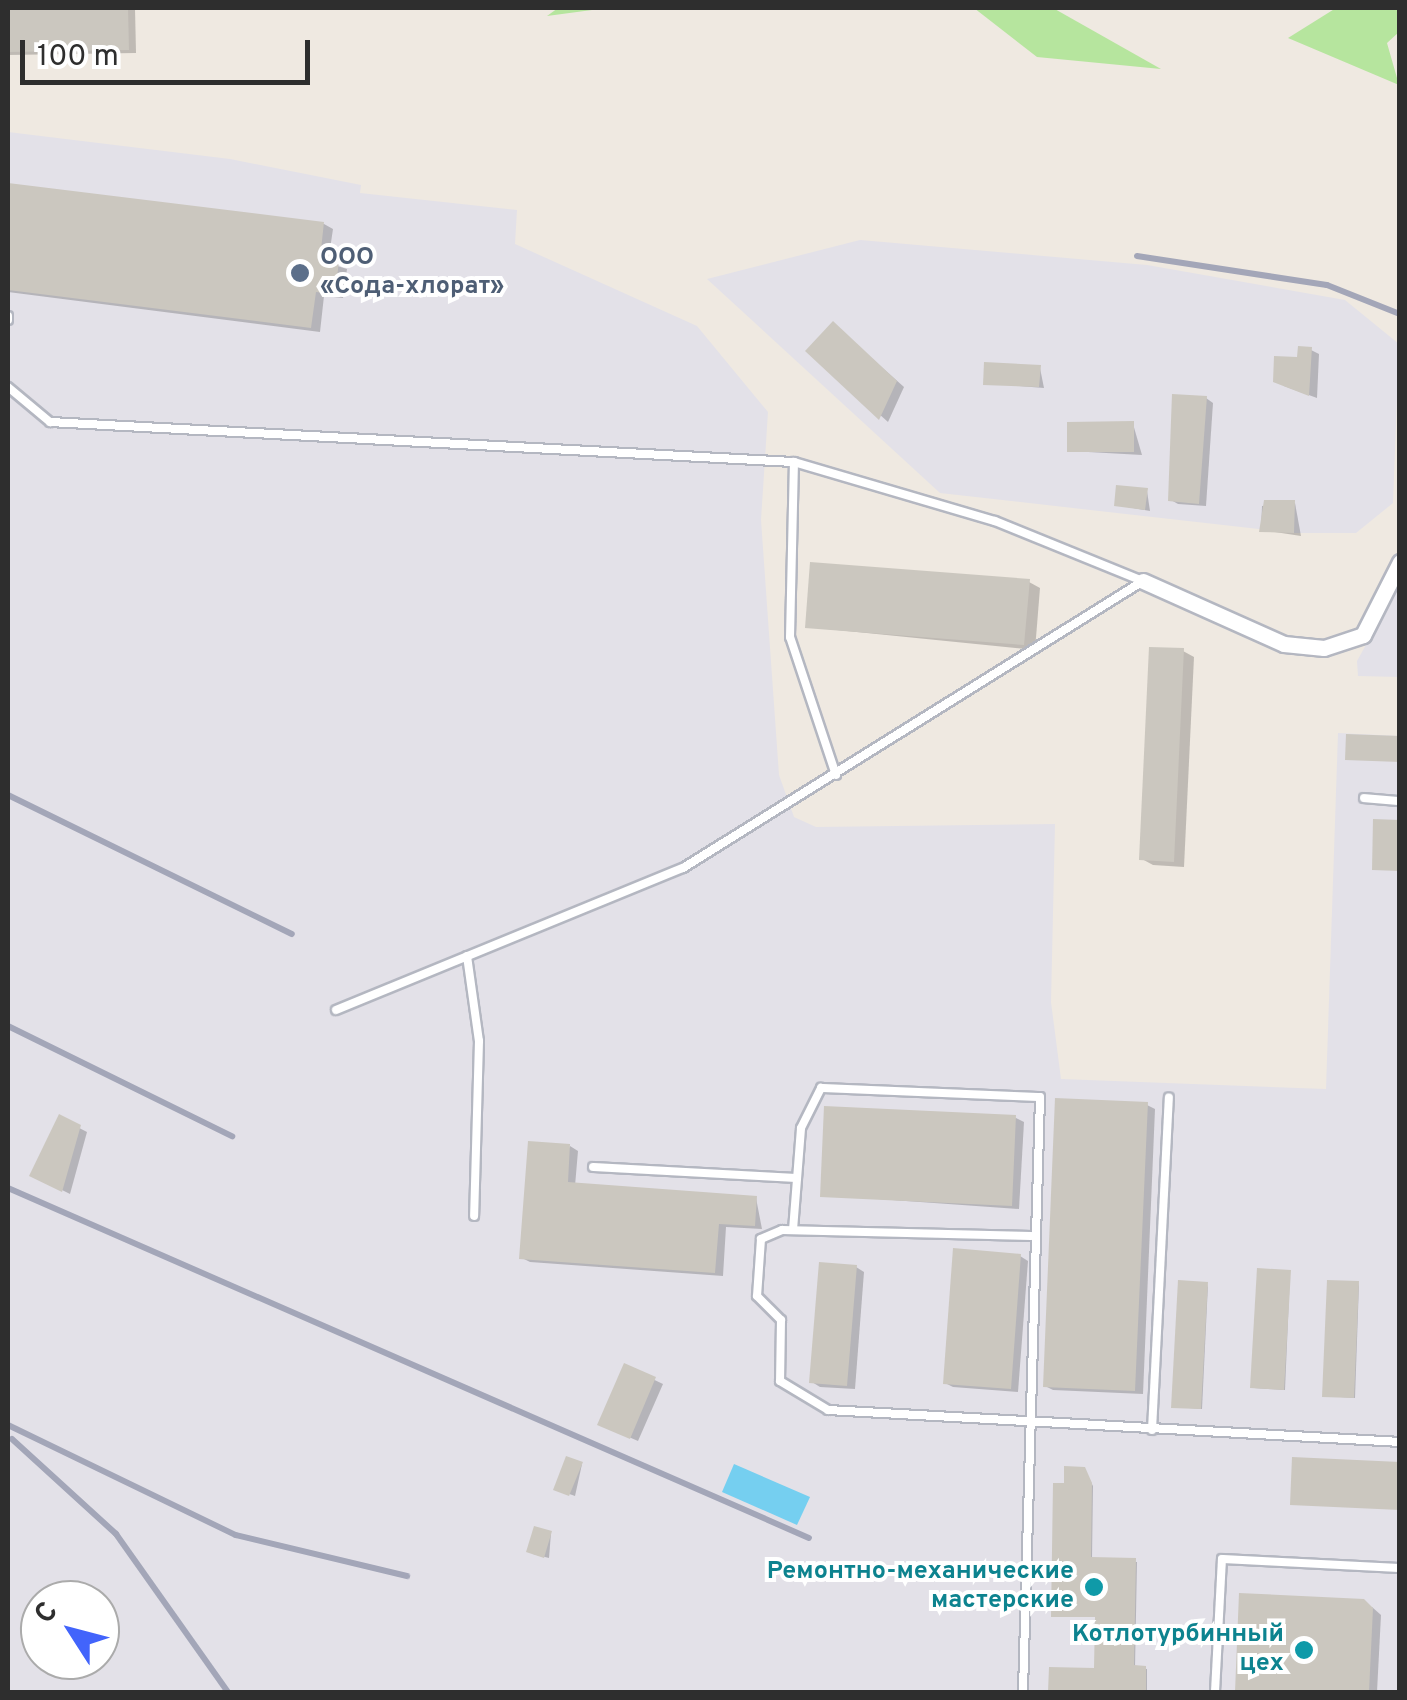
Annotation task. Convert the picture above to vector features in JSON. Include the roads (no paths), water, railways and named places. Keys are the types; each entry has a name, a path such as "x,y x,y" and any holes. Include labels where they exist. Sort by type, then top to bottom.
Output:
{"street":[{"path":"1143,580 1284,644 1324,648 1363,635 1400,562"}],"lane":[{"path":"8,386 50,422 794,462 995,522 1143,580"},
{"path":"794,462 790,637 836,775"},
{"path":"336,1010 683,868 1143,580"},
{"path":"1364,798 1400,801"},
{"path":"467,956 479,1040 474,1216"},
{"path":"793,1230 801,1128 820,1088 1040,1097 1031,1236 1031,1422 1023,1692"},
{"path":"1152,1430 1169,1097"},
{"path":"593,1167 797,1178"},
{"path":"1031,1236 793,1230 761,1239 757,1296 782,1320 780,1381 828,1410 1400,1442"},
{"path":"1216,1692 1222,1559 1400,1568"}],"water":[{"path":"734,1464 810,1497 797,1525 722,1492"}],"railway":[{"path":"1137,256 1327,285 1400,314"},
{"path":"8,795 292,934"},
{"path":"8,1026 232,1136"},
{"path":"8,1188 809,1538"},
{"path":"8,1425 236,1535 407,1576"},
{"path":"12,1439 116,1534 228,1692"}],"place":[{"name":"ООО «Сода-хлорат»","path":"300,273"},
{"name":"Ремонтно-механические мастерские","path":"1094,1587"},
{"name":"Котлотурбинный цех","path":"1304,1650"}]}
